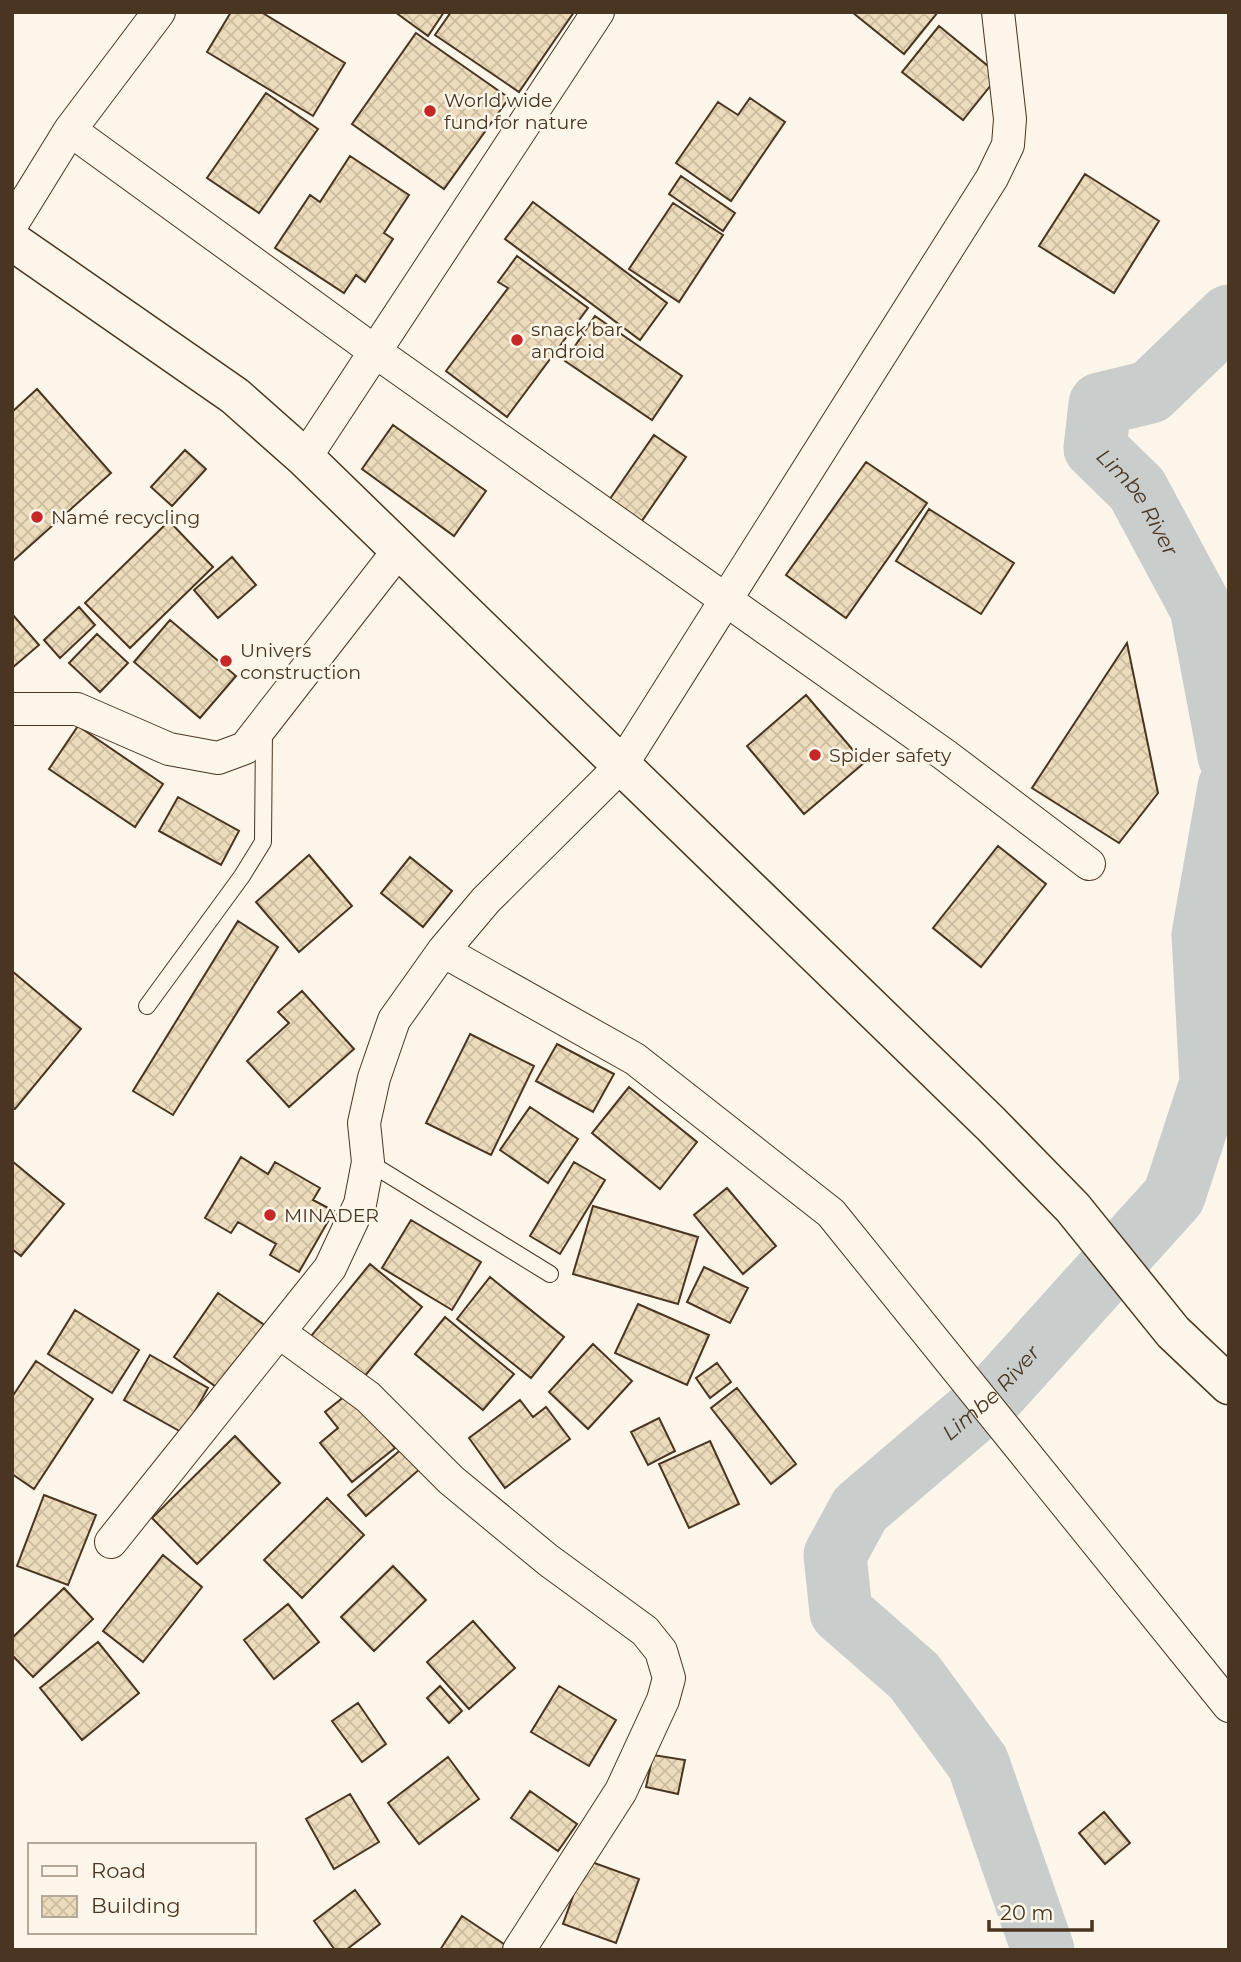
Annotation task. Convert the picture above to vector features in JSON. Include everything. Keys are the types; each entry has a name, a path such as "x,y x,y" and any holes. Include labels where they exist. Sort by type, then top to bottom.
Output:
{"highway":[{"path":"12,241 235,396 304,458 991,1124 1073,1208 1173,1332 1229,1385"}],"street":[{"path":"12,224 70,130 159,12"},
{"path":"304,458 598,12"},
{"path":"111,1542 330,1268 360,1204 368,1162 364,1123 374,1078 394,1020 443,951 486,901 621,766 992,178 1007,145 1010,120 998,12"},
{"path":"70,130 373,350 945,755 1088,864"},
{"path":"12,709 77,709 169,749 218,758 244,748 399,550"},
{"path":"443,951 635,1059 831,1213 1229,1706"},
{"path":"279,1332 368,1397 452,1480 548,1560 645,1631 661,1651 669,1678 663,1700 621,1791 519,1950"}],"lane":[{"path":"147,1006 243,877 263,842 264,724"},
{"path":"368,1162 550,1274"}],"building":[{"path":"231,12 261,12 345,63 313,116 207,52"},
{"path":"395,12 444,12 428,36"},
{"path":"451,12 574,12 519,92 435,35"},
{"path":"852,12 938,12 904,54"},
{"path":"939,26 999,75 963,120 902,72"},
{"name":"World wide fund for nature","path":"416,33 509,98 444,189 352,124"},
{"path":"266,93 318,129 259,213 207,178"},
{"path":"750,98 785,122 731,201 676,163 718,102 738,115"},
{"path":"350,156 409,195 384,233 393,239 365,282 356,275 344,293 275,248 310,195 320,202"},
{"path":"1085,174 1159,221 1114,293 1039,246"},
{"path":"681,176 735,213 723,231 669,194"},
{"path":"533,202 667,303 640,340 505,239"},
{"path":"673,203 723,235 679,302 629,269"},
{"name":"snack bar android","path":"517,256 588,308 507,417 446,371 508,288 498,282"},
{"path":"595,316 682,376 652,420 565,361"},
{"name":"Namé recycling","path":"37,389 111,473 13,561 12,412"},
{"path":"393,425 486,491 454,536 362,469"},
{"path":"654,435 686,457 635,531 603,509"},
{"path":"185,450 206,469 172,506 151,487"},
{"path":"866,462 927,503 846,618 786,575"},
{"path":"929,509 1014,563 981,614 896,561"},
{"path":"169,521 213,567 130,648 85,603"},
{"path":"232,557 256,585 218,618 194,590"},
{"path":"79,607 95,625 60,658 44,640"},
{"path":"12,614 39,645 12,668"},
{"path":"170,620 236,676 200,718 134,662"},
{"path":"97,634 128,663 100,692 69,663"},
{"path":"1127,643 1158,793 1119,843 1032,788"},
{"path":"806,695 864,763 804,814 747,746"},
{"path":"78,726 163,784 135,827 49,769"},
{"path":"178,797 239,831 221,865 159,831"},
{"path":"998,846 1046,884 981,967 933,928"},
{"path":"309,855 352,906 299,952 256,902"},
{"path":"410,857 452,891 423,927 381,893"},
{"path":"238,921 278,947 173,1115 133,1091"},
{"path":"12,971 81,1029 15,1109 12,1107"},
{"path":"302,991 354,1049 289,1107 247,1061 289,1023 278,1012"},
{"path":"470,1034 534,1066 491,1155 426,1123"},
{"path":"557,1044 614,1074 593,1112 536,1081"},
{"path":"629,1087 697,1142 660,1189 592,1133"},
{"path":"530,1107 578,1139 548,1183 500,1150"},
{"path":"241,1157 268,1174 275,1162 320,1188 313,1200 334,1211 299,1272 270,1255 276,1244 238,1222 231,1233 205,1218"},
{"path":"12,1161 64,1204 21,1256 12,1249"},
{"path":"574,1162 605,1180 560,1254 530,1236"},
{"path":"727,1188 776,1246 743,1274 694,1215"},
{"path":"593,1206 698,1237 678,1304 573,1274"},
{"path":"411,1220 481,1262 452,1310 382,1268"},
{"path":"370,1264 422,1307 359,1383 307,1341"},
{"path":"704,1267 748,1288 730,1323 687,1302"},
{"path":"490,1277 564,1337 531,1378 457,1319"},
{"path":"218,1293 266,1326 222,1391 174,1357"},
{"path":"638,1304 709,1335 687,1385 615,1353"},
{"path":"75,1310 139,1350 112,1393 48,1354"},
{"path":"445,1317 514,1374 483,1410 415,1354"},
{"path":"593,1344 632,1381 588,1429 549,1392"},
{"path":"150,1355 208,1388 183,1433 124,1400"},
{"path":"36,1361 93,1399 34,1489 12,1474 12,1397"},
{"path":"717,1363 731,1382 710,1398 696,1378"},
{"path":"737,1388 796,1464 771,1484 711,1408"},
{"path":"350,1392 395,1448 352,1482 320,1443 338,1428 325,1412"},
{"path":"520,1400 533,1417 546,1407 570,1439 505,1488 469,1438"},
{"path":"659,1418 675,1451 648,1465 631,1432"},
{"path":"235,1436 280,1483 197,1564 152,1518"},
{"path":"710,1441 739,1504 689,1528 659,1464"},
{"path":"404,1447 421,1468 366,1516 348,1495"},
{"path":"44,1495 96,1515 68,1585 17,1566"},
{"path":"327,1498 364,1535 302,1598 264,1560"},
{"path":"163,1555 202,1587 143,1662 103,1631"},
{"path":"393,1566 426,1600 374,1651 341,1617"},
{"path":"64,1588 93,1619 33,1677 12,1655 12,1638"},
{"path":"288,1604 319,1642 274,1679 244,1640"},
{"path":"473,1621 515,1668 469,1709 427,1662"},
{"path":"98,1642 139,1693 82,1740 40,1688"},
{"path":"440,1686 462,1711 449,1723 427,1698"},
{"path":"559,1686 616,1720 589,1766 531,1732"},
{"path":"358,1703 386,1744 362,1762 332,1721"},
{"path":"653,1755 685,1760 678,1794 646,1787"},
{"path":"448,1757 479,1799 419,1844 388,1803"},
{"path":"530,1791 577,1824 558,1851 511,1818"},
{"path":"350,1794 379,1842 334,1869 306,1819"},
{"path":"1104,1812 1130,1843 1105,1864 1079,1833"},
{"path":"586,1860 639,1879 616,1943 563,1924"},
{"path":"355,1890 380,1924 346,1950 335,1950 314,1921"},
{"path":"462,1916 507,1946 505,1950 440,1950"}],"waterway":[{"name":"Limbe River","path":"1229,316 1150,392 1100,404 1095,448 1137,489 1201,608 1229,756"},
{"name":"Limbe River","path":"1043,1950 978,1763 914,1676 841,1612 835,1555 860,1509 996,1393 1174,1196 1211,1083 1203,935 1229,787"}],"place":[{"name":"World wide fund for nature","path":"430,111"},
{"name":"snack bar android","path":"517,340"},
{"name":"Namé recycling","path":"37,517"},
{"name":"Univers construction","path":"226,661"},
{"name":"Spider safety","path":"815,755"},
{"name":"MINADER","path":"270,1215"}]}
